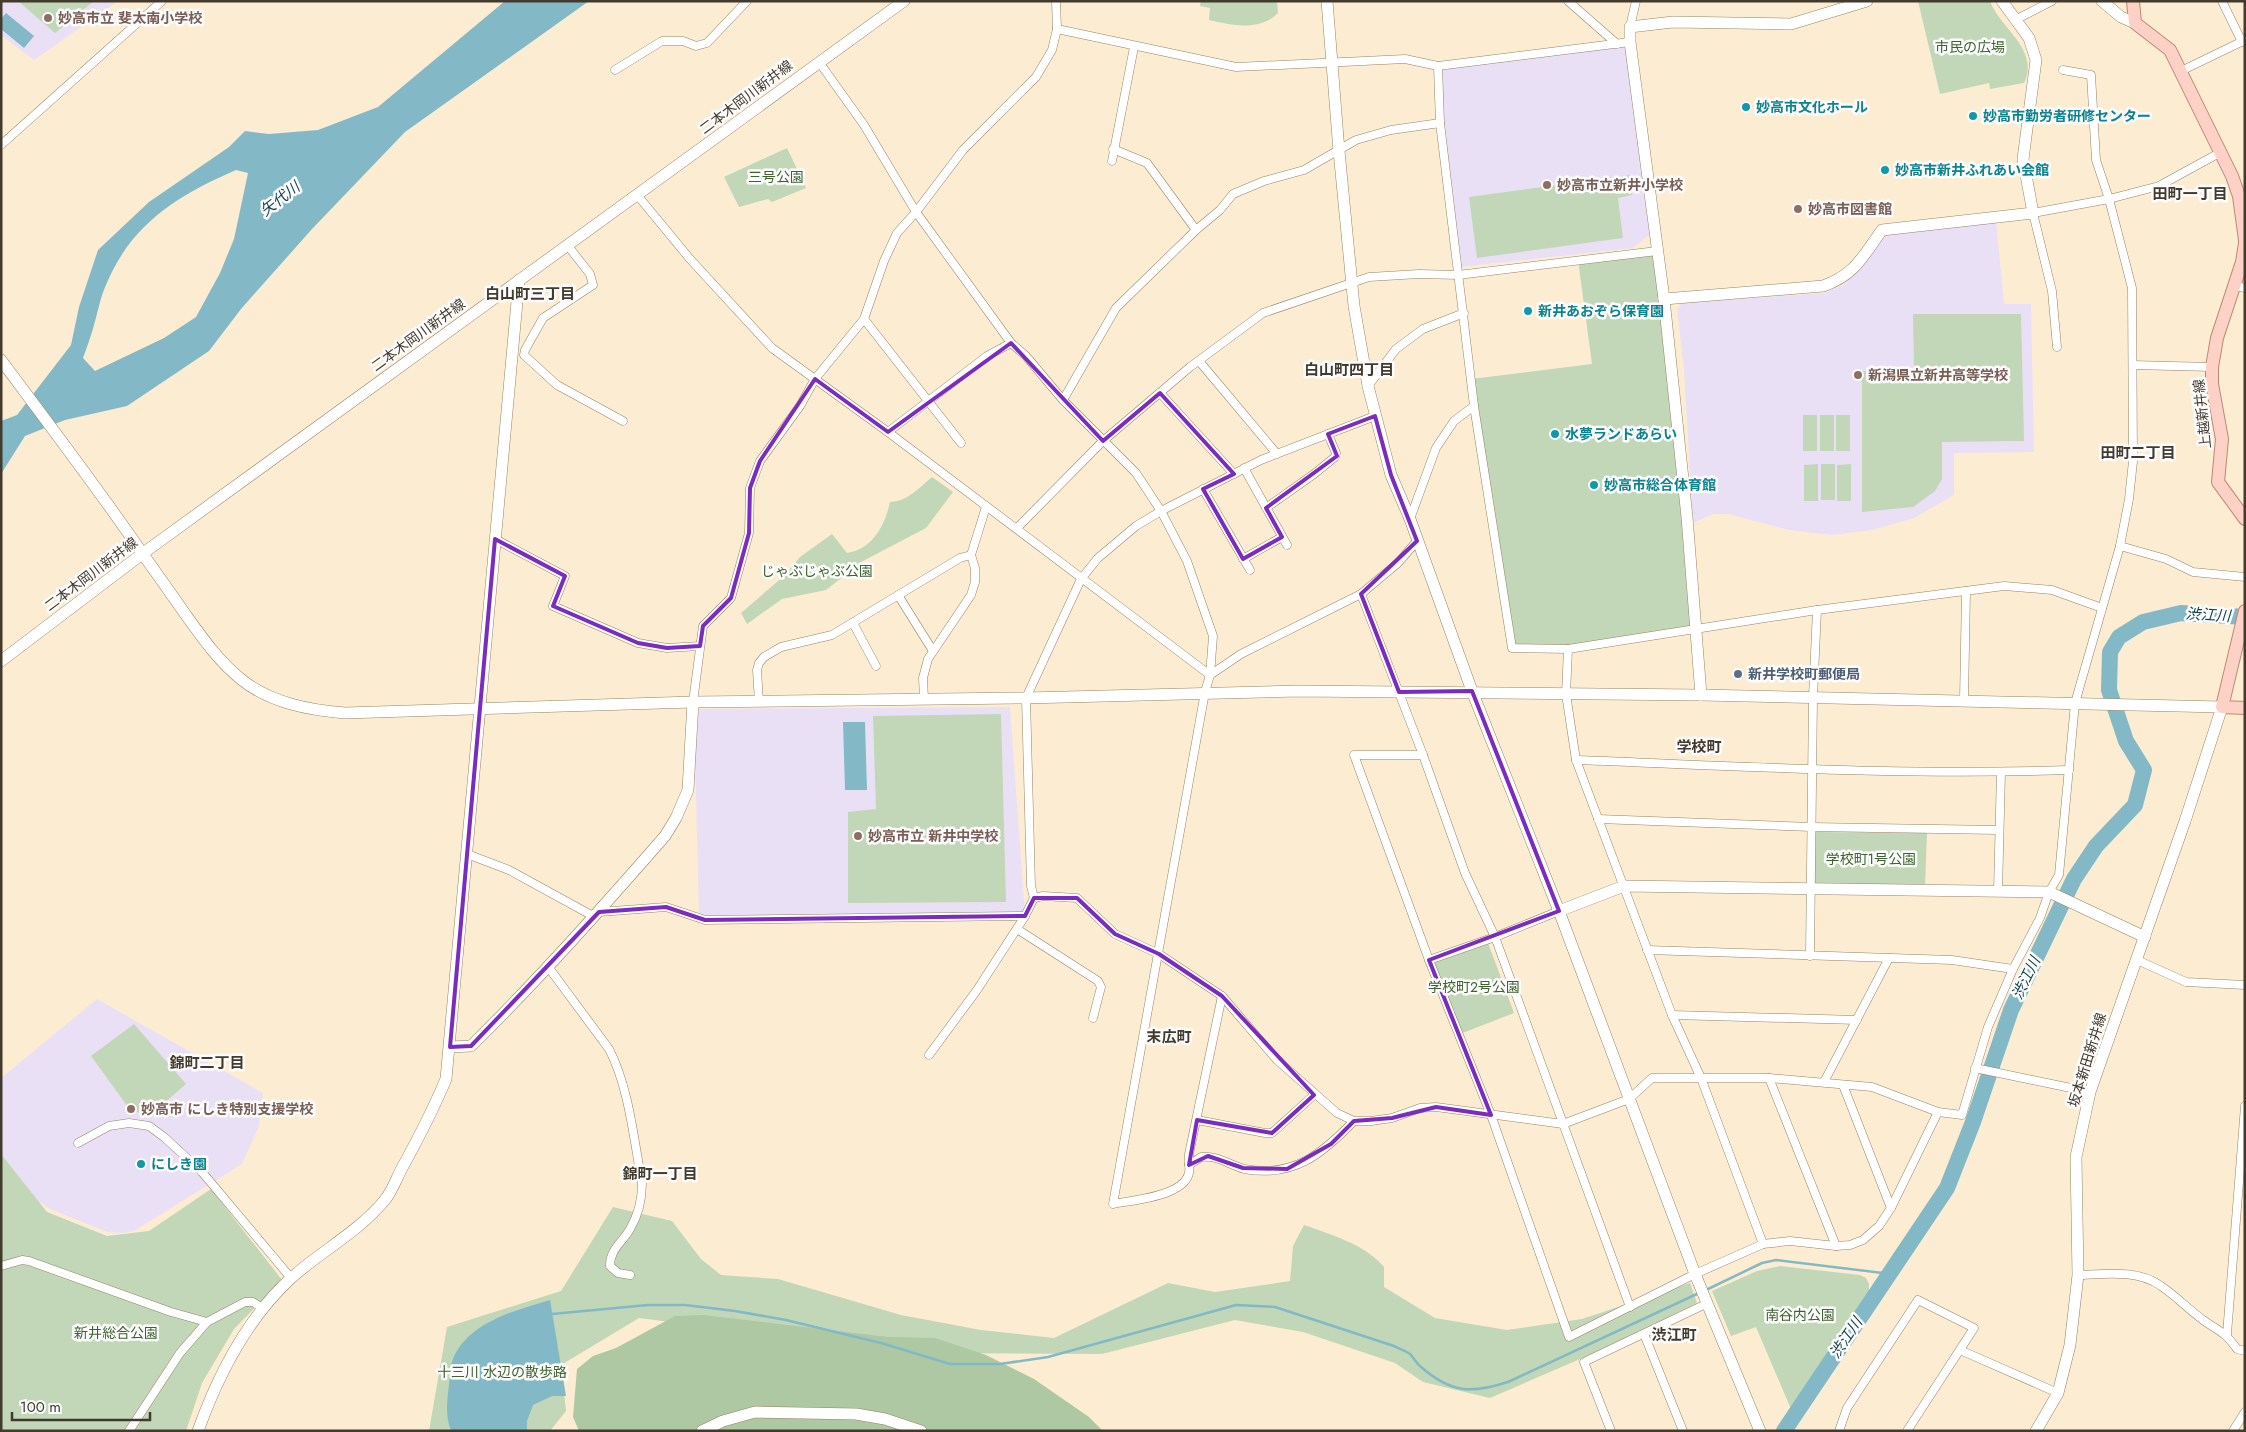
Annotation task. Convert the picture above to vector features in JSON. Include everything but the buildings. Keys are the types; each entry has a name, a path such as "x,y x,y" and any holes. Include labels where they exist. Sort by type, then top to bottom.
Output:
{"main road":[{"path":"2133,1 2135,23"},
{"name":"上越新井線","path":"2135,23 2170,50 2221,152 2239,196 2245,241 2240,287 2217,338 2212,367 2212,384 2222,439 2218,482 2245,518"},
{"path":"2245,611 2222,708 2245,708"}],"street":[{"path":"1,145 162,1"},
{"path":"615,70 662,40 683,41 696,46 707,43 747,1"},
{"name":"二本木岡川新井線","path":"1,661 142,554 519,280 638,196 904,1"},
{"path":"450,1047 471,1046 549,968 665,836 676,818 688,790 693,702 703,626 731,598 749,532 750,488 760,461 800,406 815,379 864,319 884,261 897,233 916,212 963,150 1036,77 1052,50 1057,29 1056,1"},
{"path":"1327,1 1352,282 1368,386 1392,474 1472,691 1559,911 1696,1278 1760,1431"},
{"path":"1568,1 1617,44"},
{"path":"1636,1 1630,27 1630,42 1664,299 1687,517 1701,695"},
{"path":"1630,27 1673,22 1791,24 1866,1"},
{"path":"2002,1 2029,38 2036,60 2023,159 2033,213 2052,291 2057,347"},
{"path":"2015,20 2052,1"},
{"path":"2181,71 2244,41 2222,1"},
{"path":"2102,2 2121,17 2135,23"},
{"path":"1057,29 1236,67 1332,64 1405,59 1438,66 1630,42"},
{"path":"1112,161 1134,46"},
{"path":"819,62 864,124 916,212 1011,343 1026,356 1063,400 1136,473 1161,511 1187,561 1213,636 1210,675 1205,692 1113,1204 1171,1191 1185,1182 1190,1171 1189,1154 1222,996"},
{"path":"1438,66 1440,123 1474,406 1512,648 1568,649 1817,610 2004,586 2052,590 2102,608"},
{"path":"1034,898 1043,896 1077,898 1115,934 1159,954 1222,996 1277,1060 1314,1095 1337,1113 1354,1121 1392,1118 1420,1108 1436,1107 1563,1124 1630,1099 1652,1078 1769,1078 1872,1087 1938,1112 1962,1115 1988,1027 2013,969 2040,918 2059,875 2075,703 2120,546 2129,499 2133,461 2132,288 2109,199 2096,160 2091,75 2063,70"},
{"path":"1063,400 1116,308 1196,230 1220,210 1233,194 1264,181 1304,170 1339,152 1356,140 1391,130 1440,123"},
{"path":"1113,149 1147,163 1196,230"},
{"path":"1664,299 1823,286 1840,280 1855,267 1882,230 2033,213 2109,199 2159,186 2221,152"},
{"path":"638,196 690,259 772,348 1017,528 1210,675"},
{"path":"518,354 543,318 593,285 590,274 568,246"},
{"path":"1017,528 1103,441 1199,361 1263,313 1369,277 1410,274 1458,275 1657,250"},
{"path":"198,1431 212,1394 232,1353 264,1308 291,1278 365,1222 386,1199 446,1079 481,710 495,539 518,354 519,280"},
{"path":"1368,386 1396,349 1423,329 1464,313"},
{"path":"864,319 961,443"},
{"path":"888,432 987,356 1011,343"},
{"path":"518,354 557,385 623,421"},
{"path":"1,360 99,492 215,654 243,681 260,691 300,708 345,713 693,702 1026,698 1205,692 1472,691 1964,700 2222,708"},
{"path":"1199,361 1277,454"},
{"path":"2133,365 2212,367"},
{"path":"1160,393 1234,474"},
{"path":"1410,519 1436,448 1454,421 1474,406"},
{"path":"929,1054 977,990 1017,929 1034,898 1031,886 1026,698 1082,579 1098,558 1136,526 1161,511 1244,468 1376,416"},
{"path":"1266,508 1335,457 1336,453 1328,434"},
{"path":"1244,468 1287,545"},
{"path":"1203,489 1250,570"},
{"path":"924,699 923,678 928,659 964,609 971,595 975,582 975,568 971,555 986,507"},
{"path":"1243,559 1282,536"},
{"path":"495,539 564,576 554,606 638,643 667,648 700,646"},
{"path":"1210,675 1240,654 1361,594 1398,563 1417,541"},
{"path":"2120,546 2166,558 2193,572 2245,577"},
{"path":"758,702 757,670 758,663 764,657 781,648 832,635 960,558 971,555"},
{"path":"1964,700 1966,591"},
{"path":"1361,594 1423,755 1465,873 1495,937 1630,1306"},
{"path":"898,595 933,651"},
{"path":"1810,956 1813,698 1817,610"},
{"path":"853,623 876,666"},
{"path":"1568,649 1566,694 1576,760 1672,1015 1701,1078 1764,1244"},
{"name":"坂本新田新井線","path":"2036,1431 2058,1393 2070,1345 2078,1275 2076,1157 2090,1092 2145,938 2222,708"},
{"path":"1423,755 1354,756 1429,960 1491,1115 1569,1337 1630,1306 1696,1278 1764,1244 1790,1241 1836,1246 1850,1245 1863,1240 1879,1226 1891,1208 1938,1112"},
{"path":"1576,760 1813,769 2001,772 2069,770"},
{"path":"1998,891 2001,772"},
{"path":"1598,819 1811,827 1999,830"},
{"path":"467,854 509,870 596,914 666,907 705,920 1025,916"},
{"path":"1429,960 1495,937 1624,886 2052,892 2145,938"},
{"path":"1017,929 1098,981 1101,987 1093,1018"},
{"path":"1647,950 1952,960 2013,969"},
{"path":"1824,1082 1889,958"},
{"path":"2137,960 2186,982 2245,986"},
{"path":"549,968 609,1049 622,1080 642,1183 642,1199 630,1230 610,1256 610,1266 618,1274 630,1275"},
{"path":"1672,1015 1857,1020"},
{"path":"1977,1069 2090,1092"},
{"path":"1769,1078 1836,1246"},
{"path":"1843,1085 1891,1208"},
{"path":"1197,1120 1272,1133 1314,1095"},
{"path":"2227,1334 2245,1106"},
{"path":"1189,1166 1201,1157 1208,1156 1225,1160 1243,1168 1267,1171 1287,1169 1301,1164 1331,1144 1354,1121"},
{"path":"78,1143 109,1126 128,1123 149,1126 164,1137 202,1172 291,1278"},
{"path":"1,1266 22,1260 29,1261 171,1312 207,1322"},
{"path":"2078,1275 2128,1274 2151,1280 2160,1285 2203,1320 2227,1334 2237,1349 2245,1351"},
{"path":"1839,1431 1847,1408 1918,1300 1974,1328 1907,1431"},
{"path":"129,1431 180,1353 207,1322 246,1302 253,1302 264,1308"},
{"path":"1611,1431 1584,1362 1707,1302"},
{"path":"1644,1334 1683,1431"},
{"path":"1960,1350 2058,1393"},
{"path":"702,1431 723,1420 755,1412 856,1414 885,1419 921,1431"},
{"path":"2233,1431 2245,1412"}],"highlighted area":[{"path":"1011,343 1103,441 1160,393 1234,474 1203,489 1243,559 1282,537 1266,508 1337,456 1328,434 1375,416 1391,475 1417,541 1361,594 1399,692 1472,691 1559,911 1429,960 1491,1115 1436,1107 1392,1118 1354,1121 1331,1144 1287,1169 1243,1168 1208,1156 1189,1165 1197,1120 1272,1133 1314,1095 1222,996 1159,954 1115,934 1077,898 1034,898 1025,916 705,920 666,907 599,912 471,1046 450,1047 495,539 565,576 553,606 638,643 667,648 700,646 703,626 731,598 749,533 750,488 760,461 815,379 888,432"}],"shaded area":[{"name":"妙高市立 斐太南小学校","path":"1,1 118,1 34,60 1,35"},
{"name":"妙高市立新井小学校","path":"1625,46 1650,234 1633,248 1461,267 1443,135 1439,72 1443,69"},
{"name":"新潟県立新井高等学校","path":"1996,220 2004,304 2031,304 2034,452 1954,453 1954,495 1914,518 1873,530 1831,535 1789,530 1728,514 1713,514 1693,523 1684,370 1677,309 1682,303 1824,293 1845,284 1886,231"},
{"name":"妙高市立 新井中学校","path":"1010,707 1025,916 699,915 695,756 699,709"},
{"name":"妙高市 にしき特別支援学校","path":"97,999 263,1093 259,1126 242,1164 134,1231 123,1233 107,1232 50,1209 38,1201 1,1154 1,1078"}],"green space":[{"path":"18,1 94,1 55,33"},
{"path":"1201,1 1277,1 1278,13 1271,19 1254,25 1227,24 1209,20 1210,8 1200,6"},
{"name":"市民の広場","path":"1918,1 1990,1 2023,50 2027,60 2028,71 2024,83 1990,89 1989,83 1940,94"},
{"name":"三号公園","path":"787,148 806,188 772,202 768,199 739,207 724,177"},
{"path":"1630,175 1632,195 1618,198 1623,238 1477,258 1469,197"},
{"path":"1657,251 1695,630 1568,649 1512,648 1471,379 1592,364 1578,260"},
{"path":"1913,314 2021,314 2024,441 1942,442 1942,479 1935,491 1913,507 1862,512 1862,371 1914,371"},
{"path":"1803,415 1817,415 1817,451 1803,451"},
{"path":"1820,415 1834,415 1834,451 1820,451"},
{"path":"1836,415 1850,415 1850,451 1836,451"},
{"path":"1818,464 1818,501 1804,501 1804,465"},
{"path":"1821,464 1835,464 1835,500 1821,500"},
{"path":"1851,464 1851,501 1837,501 1837,465"},
{"name":"じゃぶじゃぶ公園","path":"932,477 953,492 926,528 863,561 826,590 782,599 747,624 741,613 785,575 800,557 832,534 847,553 864,547 881,527 890,502 908,497"},
{"path":"1001,714 1006,902 848,903 848,812 876,809 873,716"},
{"name":"学校町1号公園","path":"1815,832 1927,833 1925,887 1814,886"},
{"name":"学校町2号公園","path":"1487,940 1514,1013 1460,1034 1433,961"},
{"path":"134,1024 186,1084 148,1117 128,1107 91,1056"},
{"name":"新井総合公園","path":"1,1154 47,1212 107,1236 149,1231 211,1189 282,1280 234,1329 202,1383 186,1431 1,1431"},
{"name":"十三川 水辺の散歩路","path":"613,1207 672,1221 701,1259 721,1275 778,1279 901,1315 981,1330 1054,1338 1168,1283 1215,1292 1290,1281 1293,1246 1304,1225 1347,1241 1367,1252 1384,1267 1384,1287 1435,1318 1507,1330 1582,1319 1690,1283 1697,1303 1610,1346 1490,1398 1423,1382 1395,1363 1303,1332 1235,1320 1102,1354 913,1353 639,1318 561,1365 566,1411 550,1431 429,1431 447,1327 561,1291"},
{"name":"南谷内公園","path":"1780,1266 1860,1275 1866,1278 1869,1284 1869,1296 1791,1409 1756,1327 1731,1336 1712,1291 1757,1271"},
{"path":"704,1315 888,1337 935,1338 986,1355 1034,1379 1089,1417 1103,1431 579,1431 573,1417 577,1369 593,1356 616,1348 675,1316"}],"water":[{"name":"矢代川","path":"505,1 589,1 405,132 312,229 241,309 209,351 127,406 65,420 25,436 1,474 1,421 17,415 71,345 79,307 98,250 149,202 229,147 245,131 269,134 318,130 378,107","holes":["236,170 248,173 234,239 220,273 196,317 164,338 95,371 83,358 104,290 116,264 129,245 143,228 176,201"]},
{"path":"6,13 34,36 24,48 1,29 1,19"},
{"path":"843,722 865,722 867,790 845,790"},
{"path":"550,1300 566,1396 552,1396 533,1405 527,1421 527,1431 451,1431 447,1408 450,1371 458,1349 468,1337 492,1320"}],"waterway":[{"name":"渋江川","path":"1784,1431 1947,1188 1973,1122 2011,1010 2074,879 2096,846 2135,805 2144,770 2126,741 2109,690 2110,652 2119,637 2143,622 2181,613 2245,617"},
{"path":"1706,1290 1762,1263 1776,1260 1891,1274"},
{"path":"552,1314 648,1305 685,1305 786,1320 881,1343 950,1364 1000,1364 1048,1357 1236,1305 1275,1307 1394,1346 1411,1355 1420,1366 1442,1382 1462,1389 1472,1389 1508,1382 1699,1293"}],"place":[{"name":"妙高市立 斐太南小学校","path":"48,18"},
{"name":"妙高市文化ホール","path":"1746,107"},
{"name":"妙高市勤労者研修センター","path":"1973,116"},
{"name":"妙高市新井ふれあい会館","path":"1885,170"},
{"name":"妙高市立新井小学校","path":"1547,185"},
{"name":"妙高市図書館","path":"1798,209"},
{"name":"新井あおぞら保育園","path":"1528,311"},
{"name":"新潟県立新井高等学校","path":"1858,375"},
{"name":"水夢ランドあらい","path":"1555,434"},
{"name":"妙高市総合体育館","path":"1594,485"},
{"name":"新井学校町郵便局","path":"1738,674"},
{"name":"妙高市立 新井中学校","path":"858,836"},
{"name":"妙高市 にしき特別支援学校","path":"131,1109"},
{"name":"にしき園","path":"141,1164"}],"district":[{"name":"田町一丁目","path":"2190,194"},
{"name":"白山町三丁目","path":"530,294"},
{"name":"白山町四丁目","path":"1349,370"},
{"name":"田町二丁目","path":"2138,453"},
{"name":"学校町","path":"1699,747"},
{"name":"末広町","path":"1169,1037"},
{"name":"錦町二丁目","path":"207,1063"},
{"name":"錦町一丁目","path":"660,1174"},
{"name":"渋江町","path":"1674,1335"}]}
